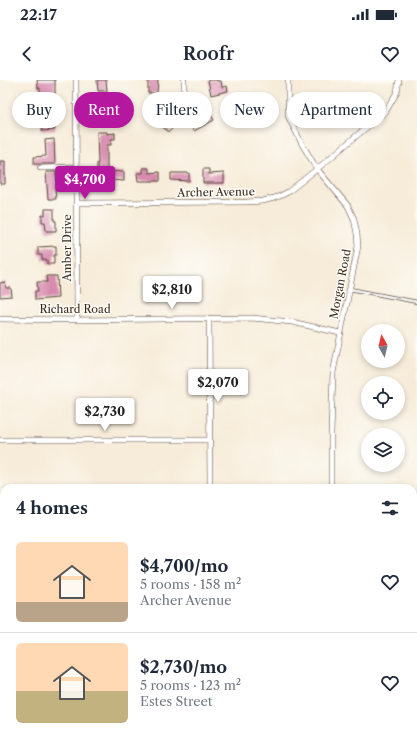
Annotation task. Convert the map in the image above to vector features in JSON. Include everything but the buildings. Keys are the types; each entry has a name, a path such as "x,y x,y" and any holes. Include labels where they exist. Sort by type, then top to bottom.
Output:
{"street":[{"name":"Amber Drive","path":"76,80 77,320"},
{"path":"184,80 184,92"},
{"name":"Morgan Road","path":"288,80 288,116 317,169 348,206 354,219 357,234 358,246 333,373 331,484"},
{"name":"Archer Avenue","path":"77,203 247,202 263,201 274,198 288,192 386,111 397,92 399,80"},
{"path":"40,168 77,167"},
{"name":"Richard Road","path":"0,318 77,320 252,318 292,322 340,333"},
{"path":"209,318 210,484"},
{"path":"0,440 209,440"}],"lane":[{"path":"349,289 417,302"}]}
